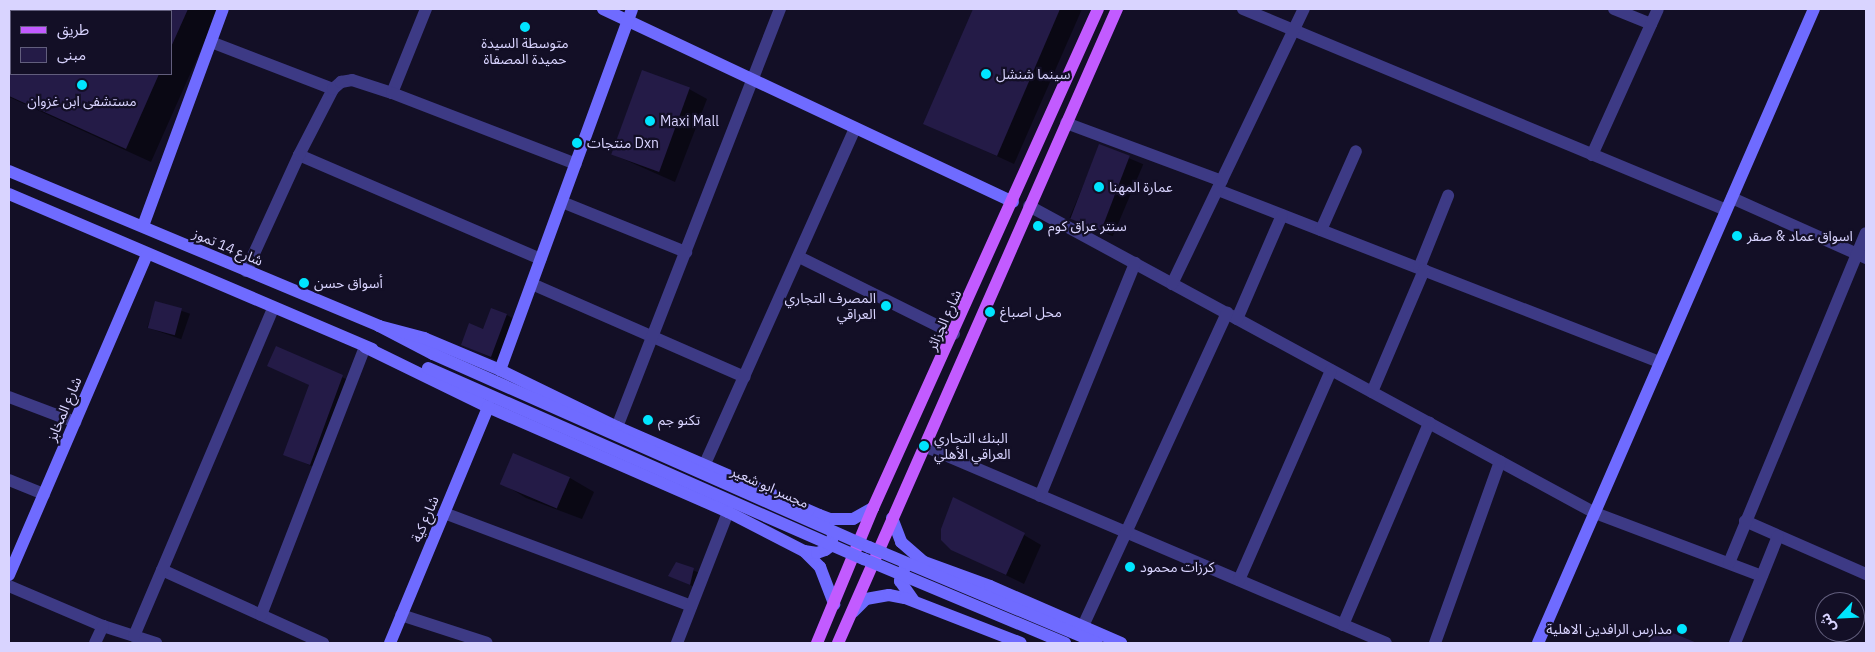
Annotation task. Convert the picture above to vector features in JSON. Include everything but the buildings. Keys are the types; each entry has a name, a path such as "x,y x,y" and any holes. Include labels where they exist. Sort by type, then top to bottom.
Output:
{"main road":[{"path":"143,226 223,9"},
{"path":"603,9 630,15 752,79 1013,202"},
{"name":"شارع الجزائر","path":"816,643 873,508 954,334 1098,9"},
{"path":"838,643 1117,9"},
{"path":"1538,643 1814,9"},
{"path":"500,370 630,15"},
{"name":"شارع 14 تموز","path":"9,171 379,326 433,354"},
{"path":"9,194 365,347 488,407 728,512 804,551 820,567 834,604"},
{"name":"شارع المخابز","path":"9,575 13,555 44,494 147,254"},
{"path":"379,326 424,338 500,370 617,427 819,515 830,519 853,519 873,508"},
{"name":"مجسر ابو شعير","path":"365,347 428,368 864,559 1065,643"},
{"name":"مجسر ابو شعير","path":"433,354 869,547 1097,643"},
{"name":"شارع كية","path":"390,643 488,407"},
{"path":"804,551 817,553 831,546 833,530 819,515"},
{"path":"892,518 901,542 924,562 990,586 1121,643"},
{"path":"914,601 903,589 900,576 907,565 924,562"},
{"path":"853,612 866,599 877,596 914,601 1021,643"}],"street":[{"path":"392,93 426,9"},
{"path":"617,427 780,9"},
{"path":"1243,9 1726,210"},
{"path":"1172,284 1304,9"},
{"path":"1614,9 1651,24"},
{"path":"1592,155 1658,9"},
{"path":"211,42 333,88"},
{"path":"246,271 299,155 333,88 341,82 352,80 392,93 576,164"},
{"path":"1066,123 1220,185 1282,215 1660,362"},
{"path":"704,466 855,128"},
{"path":"1321,230 1356,151"},
{"path":"299,155 540,259"},
{"path":"1372,392 1448,196"},
{"path":"1732,198 1862,256"},
{"path":"562,202 686,252"},
{"path":"1029,206 1595,513 1762,576"},
{"path":"1082,626 1124,531 1282,215"},
{"path":"1728,563 1862,256 1866,233"},
{"path":"799,257 954,334"},
{"path":"1040,496 1135,263"},
{"path":"532,284 744,377"},
{"path":"134,636 273,309"},
{"path":"260,615 365,347"},
{"path":"1239,580 1331,370"},
{"path":"9,397 75,422"},
{"path":"1343,625 1429,423"},
{"path":"924,446 1386,643"},
{"path":"1435,643 1500,461"},
{"path":"9,480 44,494"},
{"path":"444,512 691,606"},
{"path":"677,643 728,512"},
{"path":"1745,521 1865,570"},
{"path":"1735,643 1778,536"},
{"path":"162,570 323,643"},
{"path":"9,586 103,626 156,643"},
{"path":"402,615 487,643"},
{"path":"95,643 103,626"}],"place":[{"name":"متوسطة السيدة حميدة المصفاة","path":"525,27"},
{"name":"سينما شنشل","path":"986,74"},
{"name":"مستشفى ابن غزوان","path":"82,85"},
{"name":"Maxi Mall","path":"650,121"},
{"name":"منتجات Dxn","path":"577,143"},
{"name":"عمارة المهنا","path":"1099,187"},
{"name":"سنتر عراق كوم","path":"1038,226"},
{"name":"اسواق عماد & صقر","path":"1737,236"},
{"name":"أسواق حسن","path":"304,283"},
{"name":"المصرف التجاري العراقي","path":"886,306"},
{"name":"محل اصباغ","path":"990,312"},
{"name":"تكنو جم","path":"648,420"},
{"name":"البنك التجاري العراقي الأهلي","path":"924,446"},
{"name":"كرزات محمود","path":"1130,567"},
{"name":"مدارس الرافدين اﻻهلية","path":"1682,629"}]}
